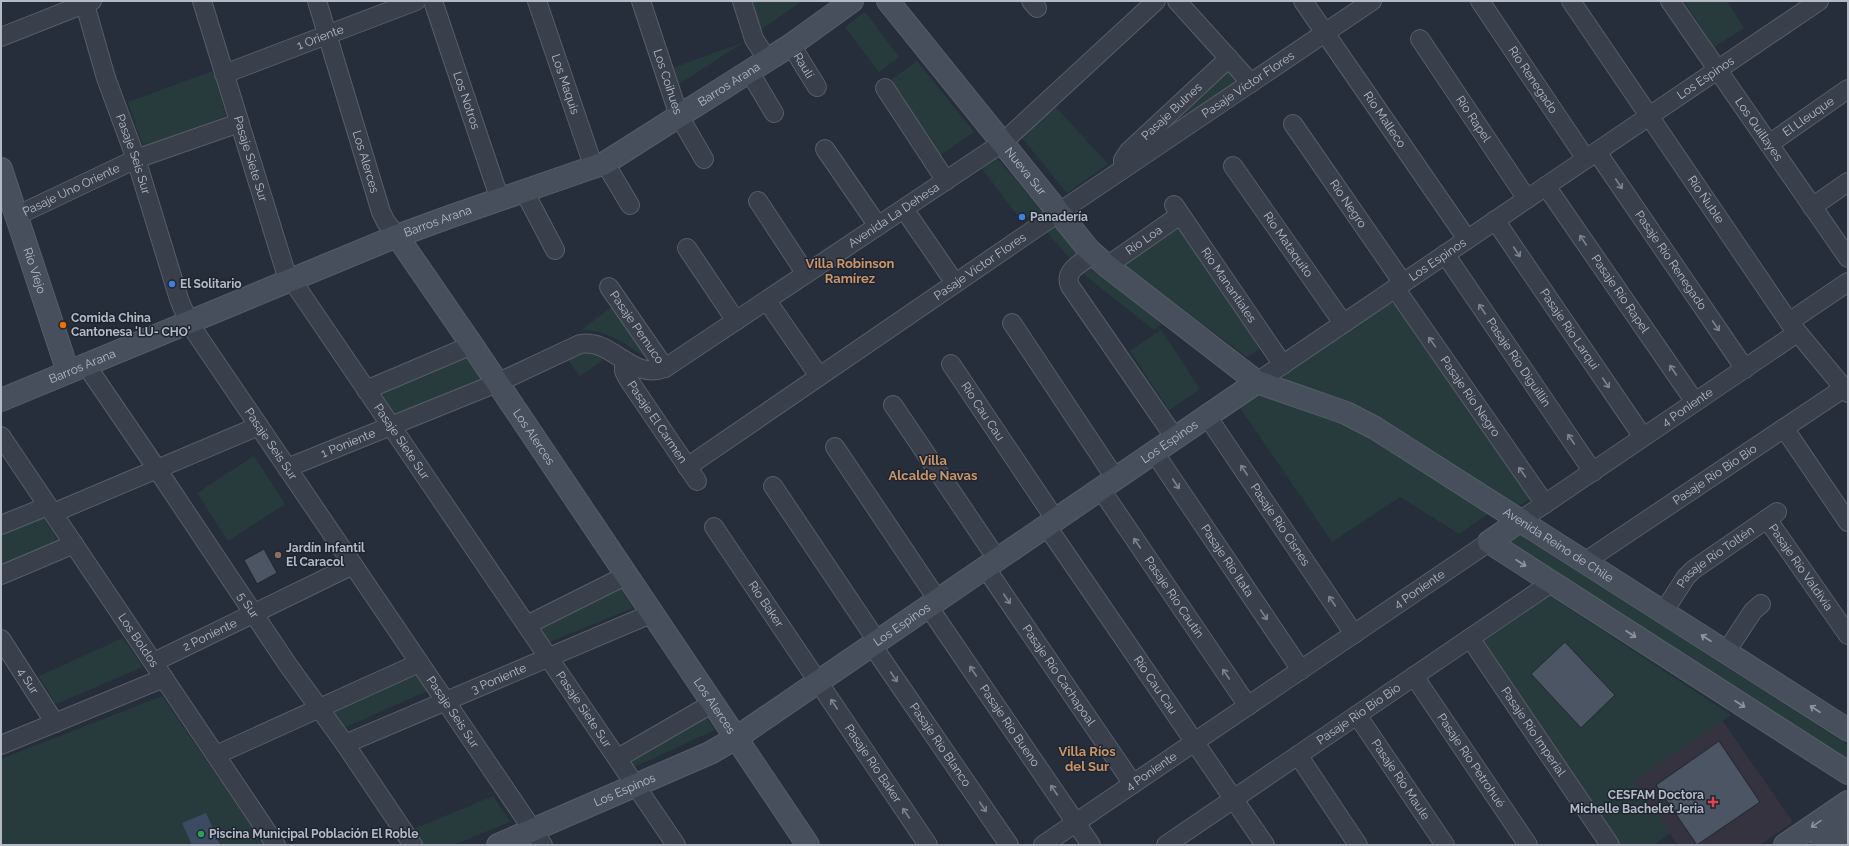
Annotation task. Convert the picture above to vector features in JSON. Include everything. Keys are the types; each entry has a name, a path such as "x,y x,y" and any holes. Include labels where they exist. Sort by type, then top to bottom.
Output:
{"street":[{"name":"Pasaje Siete Sur","path":"202,1 281,260 291,280 676,845"},
{"name":"Los Alerces","path":"317,1 381,212 386,222 472,345 808,845"},
{"name":"1 Oriente","path":"224,74 416,1"},
{"name":"Los Notros","path":"432,1 500,200"},
{"name":"Los Maquis","path":"537,1 600,165 630,205"},
{"name":"Los Coihues","path":"641,1 679,116 704,158"},
{"path":"742,1 754,39 767,59"},
{"name":"Barros Arana","path":"1,400 397,236 600,165 791,45 852,1"},
{"name":"Nueva Sur","path":"888,1 1058,213 1100,260 1257,382"},
{"name":"Avenida La Dehesa","path":"497,382 585,343 601,347 645,371 665,368 1002,143 1156,1"},
{"path":"1177,1 1251,83"},
{"name":"Río Malleco","path":"1303,1 1467,239"},
{"name":"Pasaje Víctor Flores","path":"692,474 820,376 1124,168 1372,1"},
{"name":"Río Renegado","path":"1480,1 1592,155"},
{"name":"Río Ñuble","path":"1571,1 1793,328 1846,390"},
{"name":"Los Quillayes","path":"1670,1 1848,258"},
{"name":"Los Espinos","path":"498,845 538,837 636,785 710,753 736,738 933,602 1819,1"},
{"path":"1,37 87,2"},
{"name":"Pasaje Seis Sur","path":"87,2 106,78 136,160 179,299 188,323 538,837"},
{"name":"Río Rapel","path":"1420,39 1527,199"},
{"name":"Raulí","path":"791,45 817,86"},
{"name":"Pasaje Bulnes","path":"1124,168 1123,160 1128,151 1229,58"},
{"path":"749,71 774,113"},
{"path":"885,88 946,181"},
{"name":"El Lleuque","path":"1769,144 1848,89"},
{"name":"Pasaje Uno Oriente","path":"16,216 136,160 240,123"},
{"name":"Río Negro","path":"1293,124 1399,286"},
{"path":"825,149 878,226"},
{"name":"Pasaje Río Renegado","path":"1592,155 1744,369"},
{"name":"Río Mataquito","path":"1234,166 1343,323"},
{"name":"Río Viejo","path":"1,169 16,216 77,369"},
{"path":"1812,207 1848,182"},
{"name":"Pasaje Río Rapel","path":"1546,186 1695,402"},
{"path":"524,191 555,250"},
{"path":"758,201 806,274"},
{"path":"904,209 955,283"},
{"name":"Río Loa","path":"1100,260 1177,210"},
{"name":"Río Manantiales","path":"1177,210 1283,364"},
{"name":"Pasaje Río Larqui","path":"1495,220 1643,437"},
{"path":"687,248 736,322"},
{"name":"Pasaje Río Diguillín","path":"1445,254 1593,472"},
{"path":"1100,260 1071,271 1068,277 1070,286 1175,438"},
{"name":"4 Poniente","path":"1043,845 1744,369 1848,282"},
{"name":"Pasaje Río Negro","path":"1399,286 1545,504"},
{"name":"Pasaje Pemuco","path":"609,287 665,368"},
{"path":"767,301 820,376"},
{"name":"Pasaje Río Cautín","path":"1012,323 1108,484 1248,706"},
{"path":"366,390 472,345"},
{"name":"Pasaje El Carmen","path":"624,360 624,371 628,379 692,474"},
{"name":"Río Cau Cau","path":"951,364 1051,522 1194,742 1265,845"},
{"name":"5 Sur","path":"77,369 157,469 288,664 345,744 406,843"},
{"name":"1 Poniente","path":"287,468 497,382"},
{"name":"Avenida Reino de Chile","path":"1257,382 1362,420 1586,561 1726,652 1844,722"},
{"name":"Pasaje Río Bio Bio","path":"1586,561 1784,428 1846,390"},
{"name":"Pasaje Río Cachapoal","path":"893,405 991,563 1133,784"},
{"name":"Pasaje Río Cisnes","path":"1207,416 1354,634"},
{"path":"1,525 51,509 157,469 259,426"},
{"path":"1784,428 1848,522"},
{"name":"Los Boldos","path":"1,436 276,845"},
{"name":"Pasaje Río Bueno","path":"835,447 933,602 1091,845"},
{"name":"Pasaje Río Itata","path":"1154,452 1301,670"},
{"name":"Pasaje Río Blanco","path":"773,486 874,643 1009,845"},
{"name":"Pasaje Río Toltén","path":"1664,611 1686,577 1772,516"},
{"name":"Pasaje Río Valdivia","path":"1772,516 1848,635"},
{"name":"Río Baker","path":"714,527 818,681"},
{"path":"1489,542 1848,773"},
{"path":"1,575 74,544"},
{"name":"2 Poniente","path":"154,662 353,565"},
{"path":"527,625 627,575"},
{"name":"Pasaje Río Bio Bio","path":"1174,843 1234,799 1551,583"},
{"path":"1726,652 1753,612 1761,604"},
{"name":"3 Poniente","path":"345,744 653,613"},
{"name":"Pasaje Río Imperial","path":"1470,638 1610,845"},
{"name":"4 Sur","path":"1,639 55,722"},
{"path":"216,755 419,663"},
{"name":"Pasaje Río Petrohué","path":"1414,676 1528,845"},
{"path":"1,745 164,678"},
{"name":"Pasaje Río Baker","path":"818,681 928,845"},
{"path":"618,758 713,703"},
{"name":"Pasaje Río Maule","path":"1357,715 1445,845"},
{"path":"1298,755 1358,845"},
{"path":"1785,845 1848,802"},
{"path":"1822,845 1848,828"}],"shaded area":[{"path":"749,1 802,1 759,31"},
{"path":"1684,1 1727,1 1744,28 1714,47"},
{"path":"865,12 899,57 879,72 845,27"},
{"path":"744,42 673,88 667,70"},
{"path":"917,61 974,132 939,156 888,82"},
{"path":"1226,69 1232,70 1240,85 1135,157"},
{"path":"213,71 226,116 144,149 128,102"},
{"path":"1052,103 1108,164 1067,193 1019,134"},
{"path":"996,157 1095,272 1162,323 1154,330 1087,277 1031,215 1022,221 982,169"},
{"path":"1179,224 1264,346 1247,357 1122,264"},
{"path":"1394,299 1531,498 1519,506 1360,409 1295,385 1282,377"},
{"path":"613,306 651,358 645,357 615,338 599,332 581,330"},
{"path":"1161,330 1200,389 1169,410 1130,351"},
{"path":"576,352 592,352 603,360 580,376 566,357"},
{"path":"464,354 483,383 396,420 375,391"},
{"path":"1254,388 1360,428 1491,512 1459,534 1400,497 1332,542 1234,399"},
{"path":"254,456 285,504 228,541 197,493"},
{"path":"41,515 60,544 1,568 1,530"},
{"path":"1519,533 1848,745 1848,762 1506,543"},
{"path":"613,576 633,608 547,643 528,613"},
{"path":"1550,596 1731,715 1634,781 1670,833 1653,845 1621,845 1482,642"},
{"path":"123,638 143,667 56,704 39,676"},
{"path":"414,671 428,691 341,729 331,711"},
{"path":"162,696 264,845 1,845 1,759"},
{"path":"698,706 715,730 634,767 621,748"},
{"name":"CESFAM Doctora Michelle Bachelet Jeria","path":"1722,720 1793,822 1760,845 1678,845 1633,782"},
{"path":"493,796 510,822 453,845 421,845 411,830"}],"water":[{"name":"Piscina Municipal Población El Roble","path":"206,813 220,845 192,845 182,823"}],"building":[{"path":"264,549 277,573 257,584 244,560"},
{"path":"1565,642 1615,695 1581,728 1531,674"},
{"path":"1719,741 1760,802 1697,845 1656,785"}],"place":[{"name":"Panadería","path":"1022,217"},
{"name":"El Solitario","path":"172,284"},
{"name":"Comida China Cantonesa 'LU- CHO'","path":"63,325"},
{"name":"Jardín Infantil El Caracol","path":"278,555"},
{"name":"CESFAM Doctora Michelle Bachelet Jeria","path":"1713,802"},
{"name":"Piscina Municipal Población El Roble","path":"201,834"}],"district":[{"name":"Villa Robinson Ramírez","path":"850,270"},
{"name":"Villa Alcalde Navas","path":"933,468"},
{"name":"Villa Ríos del Sur","path":"1087,758"}]}
